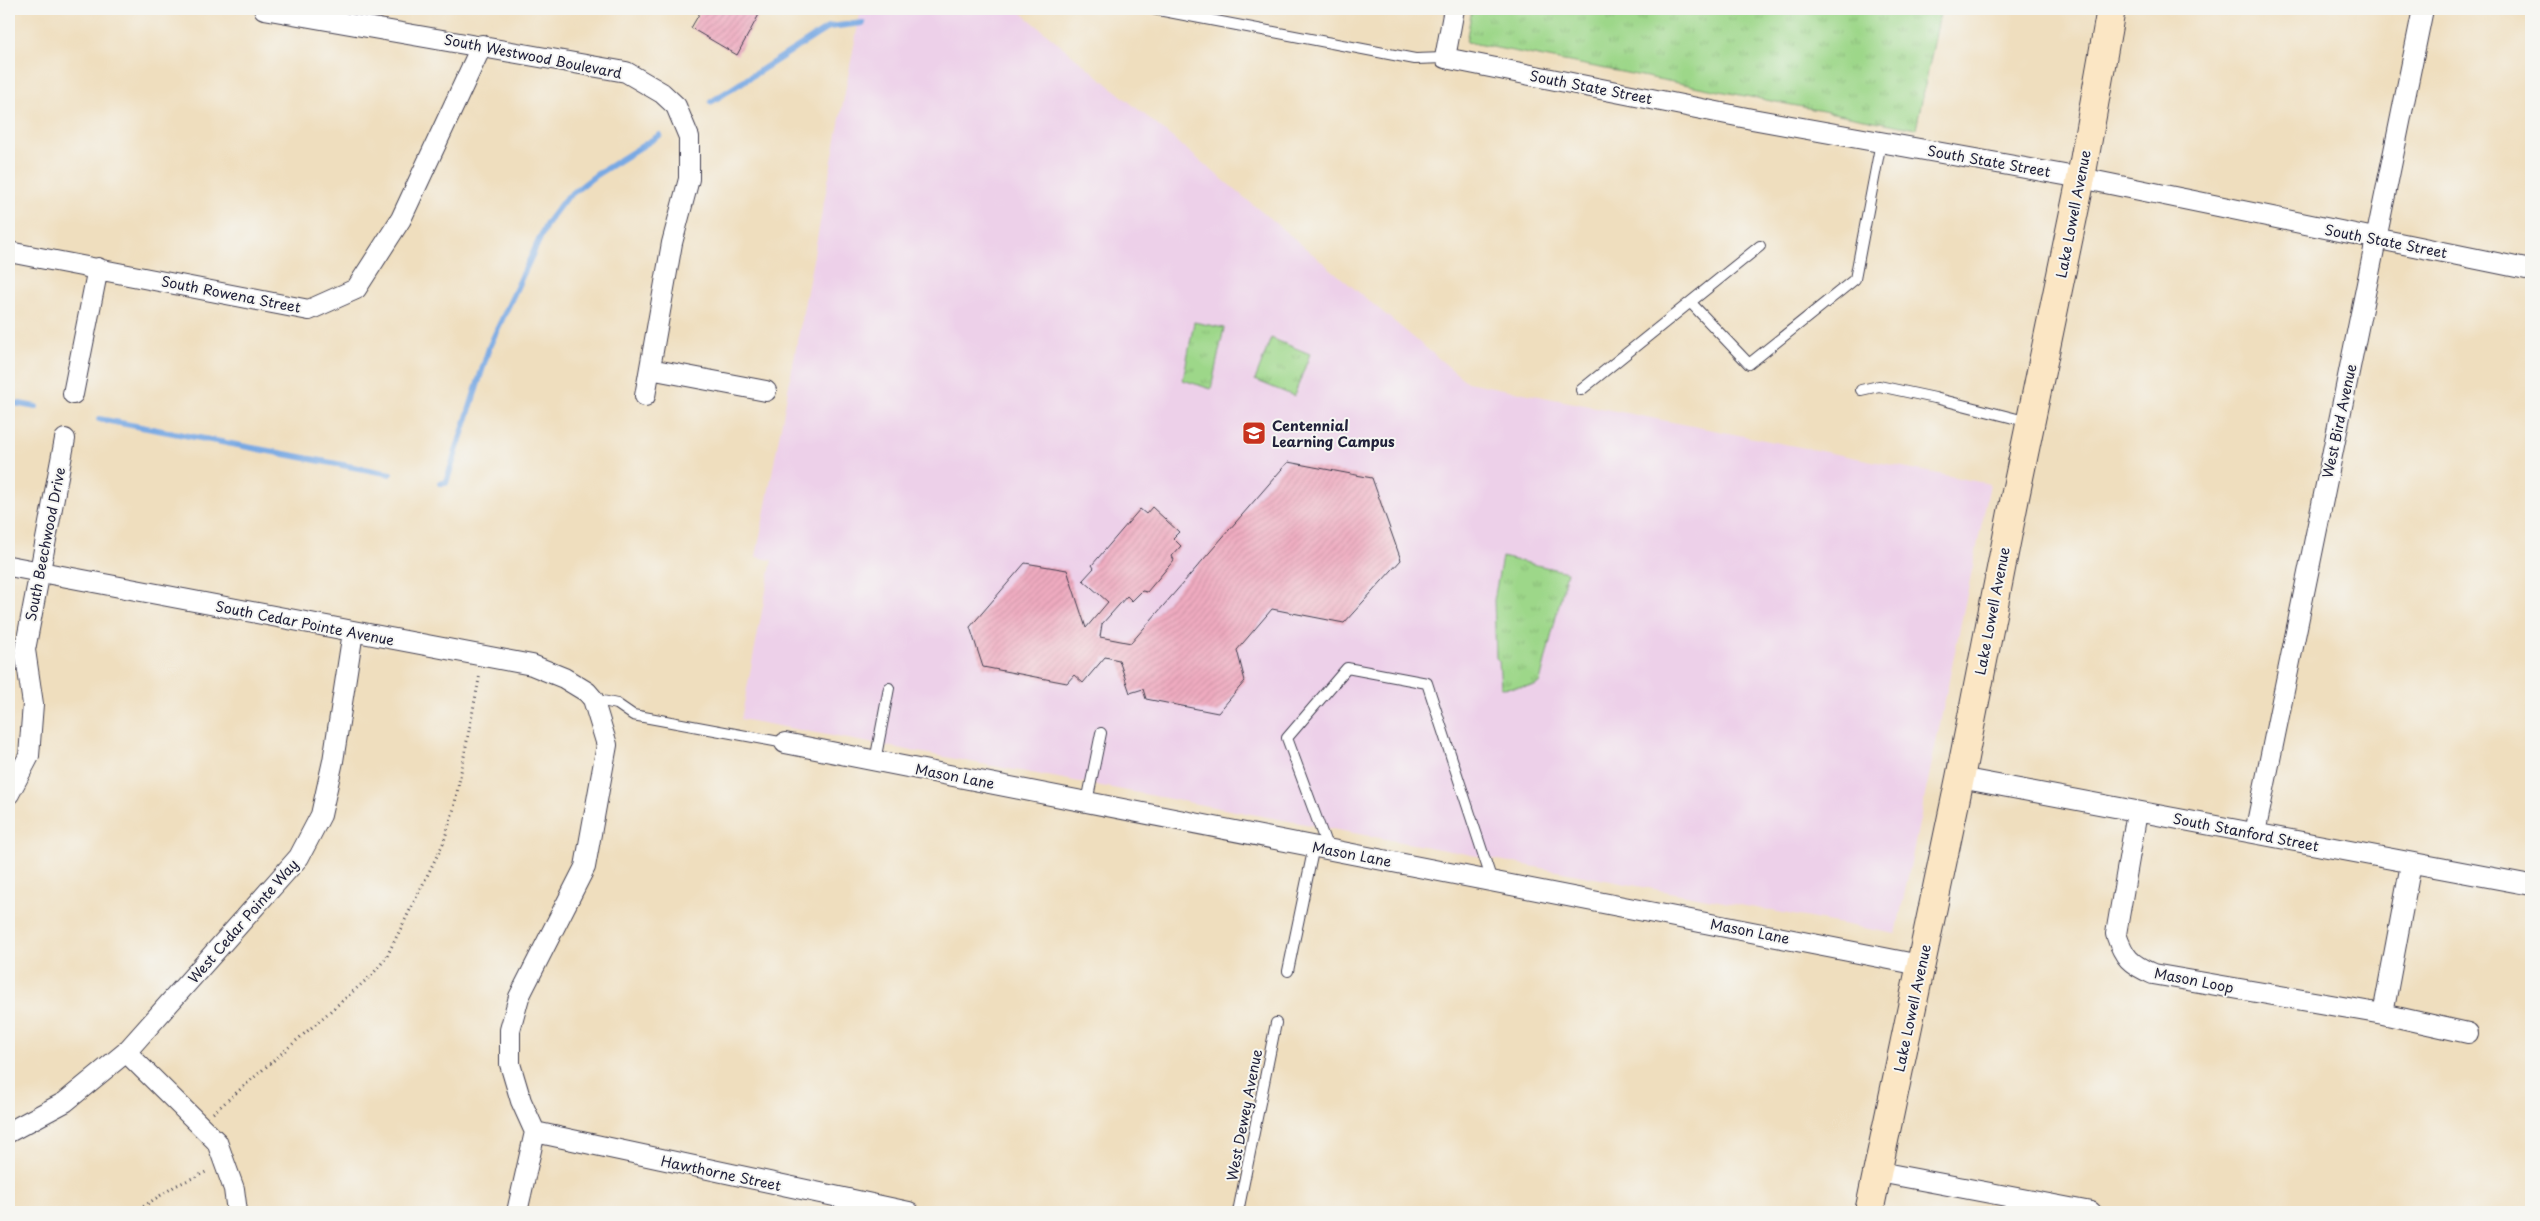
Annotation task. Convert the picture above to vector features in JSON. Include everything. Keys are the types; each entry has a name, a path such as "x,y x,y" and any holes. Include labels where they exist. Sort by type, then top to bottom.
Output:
{"main road":[{"name":"Lake Lowell Avenue","path":"1869,1212 1960,778 2030,422 2081,178 2111,9"}],"street":[{"name":"South Westwood Boulevard","path":"264,9 482,45 626,72 662,93 676,106 689,137 689,179 672,243 645,396"},
{"path":"1446,58 1454,9"},
{"name":"West Bird Avenue","path":"2255,833 2423,9"},
{"name":"South Rowena Street","path":"9,252 309,310 356,288 401,219 482,45"},
{"name":"South State Street","path":"1446,58 1881,142 2081,178 2531,270"},
{"path":"73,394 98,268"},
{"path":"650,369 766,391"},
{"name":"South Beechwood Drive","path":"9,794 29,756 33,704 25,650 65,439"},
{"name":"South Cedar Pointe Avenue","path":"9,566 532,665 587,692 593,699"},
{"name":"West Cedar Pointe Way","path":"9,1132 65,1102 126,1052 299,857 321,815 333,762 353,632"},
{"path":"518,1212 535,1132 521,1101 510,1064 510,1030 519,997 585,867 606,745 593,699"},
{"name":"Mason Lane","path":"785,743 1920,965"},
{"name":"South Stanford Street","path":"1960,778 2531,886"},
{"name":"Mason Loop","path":"2137,812 2116,934 2122,952 2134,966 2153,974 2383,1014 2468,1033"},
{"path":"2383,1014 2411,864"},
{"path":"126,1052 218,1142 234,1189 237,1212"},
{"name":"Hawthorne Street","path":"535,1132 908,1212"},
{"path":"1878,1172 2091,1212"}],"lane":[{"name":"South State Street","path":"1153,9 1415,59 1446,58"},
{"path":"1691,304 1749,364 1855,279 1881,142"},
{"path":"1581,390 1691,304 1760,246"},
{"path":"1861,390 1879,386 2030,422"},
{"path":"1288,971 1321,848 1288,738 1347,668 1427,683 1492,881"},
{"path":"875,761 889,688"},
{"path":"593,699 616,704 633,715 785,743"},
{"path":"1087,802 1101,734"},
{"name":"West Dewey Avenue","path":"1238,1212 1276,1023"}],"path":[{"path":"200,1124 372,975 386,958 446,835 454,808 483,656"},
{"path":"135,1212 175,1186 226,1165"}],"shaded area":[{"name":"Centennial Learning Campus","path":"861,9 1017,9 1467,382 1990,484 1896,934 741,719 772,560 756,557"}],"green space":[{"path":"1472,9 1941,9 1916,129 1466,42"},
{"path":"1194,322 1224,328 1211,389 1183,380"},
{"path":"1271,338 1310,354 1294,396 1255,380"},
{"path":"1502,557 1567,572 1540,682 1535,686 1501,688 1499,661 1496,658 1494,600"}],"building":[{"path":"702,9 762,9 737,55 691,28"},
{"path":"1288,462 1372,478 1401,560 1344,623 1272,609 1237,650 1245,681 1218,713 1146,699 1143,689 1130,693 1119,660 1105,657 1083,683 1074,675 1067,683 983,667 970,627 1025,563 1067,570 1086,628 1108,602 1083,580 1094,568 1092,565 1140,509 1146,514 1152,507 1179,532 1173,538 1181,546 1172,556 1174,560 1147,592 1142,591 1132,601 1127,596 1102,624 1100,637 1131,643"}],"waterway":[{"path":"711,102 829,27 863,23"},
{"path":"440,483 446,483 490,345 547,223 565,199 596,175 660,135"},
{"path":"9,402 36,407"},
{"path":"99,419 390,474"}],"place":[{"name":"Centennial Learning Campus","path":"1254,433"}]}
